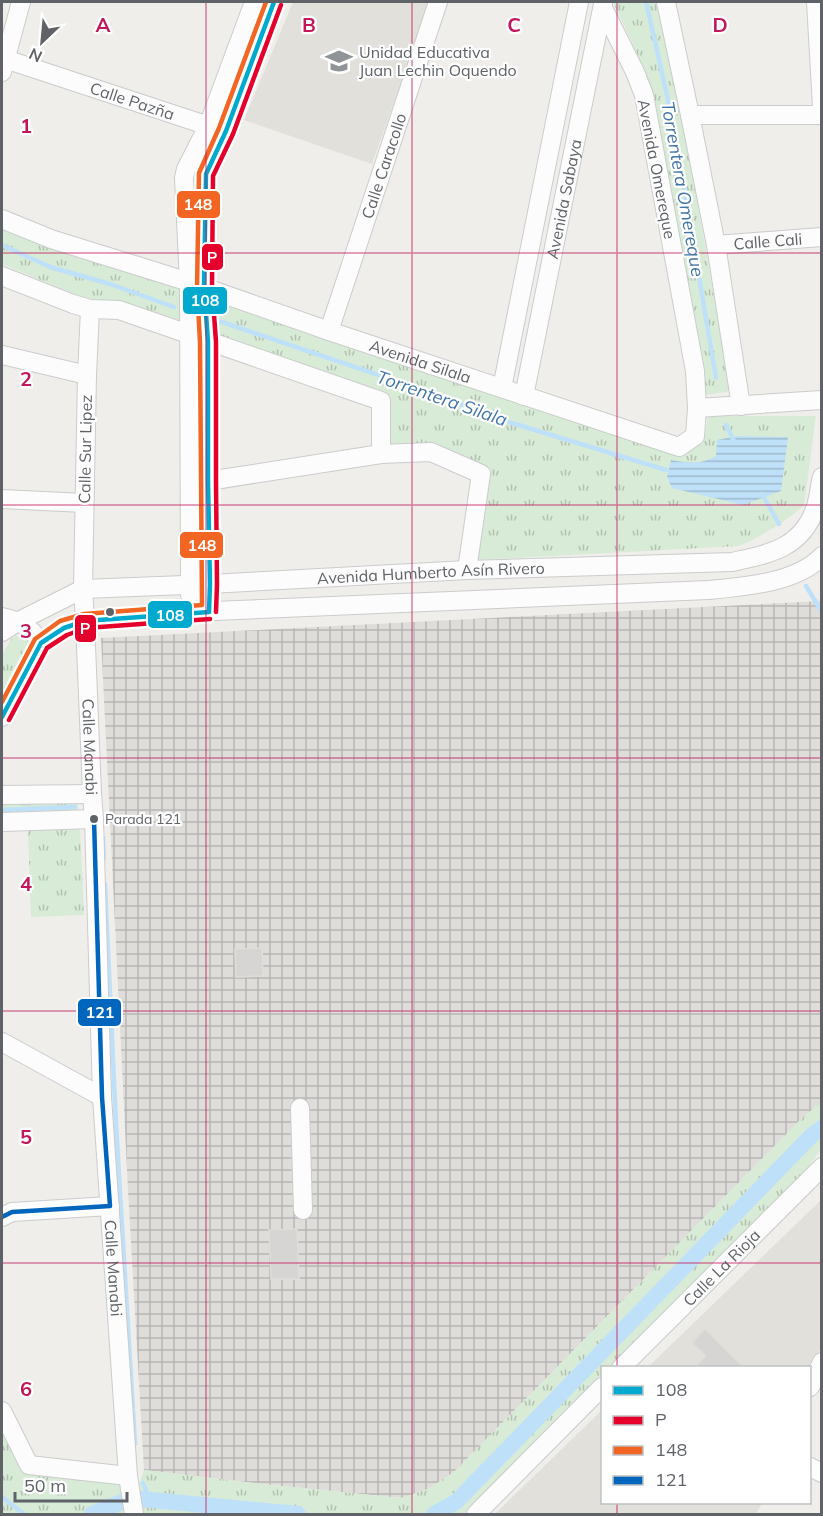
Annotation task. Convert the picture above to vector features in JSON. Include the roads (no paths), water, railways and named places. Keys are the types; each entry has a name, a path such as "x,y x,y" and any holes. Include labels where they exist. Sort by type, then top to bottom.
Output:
{"street":[{"path":"3,65 21,2"},
{"path":"200,612 210,584 208,342 197,284 184,178 186,169 208,126 254,2"},
{"path":"200,612 190,584 190,334 197,284 206,174 226,131 274,2"},
{"name":"Calle Caracollo","path":"329,331 438,2"},
{"name":"Avenida Sabaya","path":"502,388 579,2"},
{"path":"666,2 716,245 741,406"},
{"path":"816,2 822,107"},
{"name":"Avenida Sabaya","path":"524,396 603,5"},
{"name":"Avenida Omereque","path":"603,5 644,95 695,371 698,408"},
{"name":"Calle Pazña","path":"3,65 226,131"},
{"path":"690,115 822,115"},
{"name":"Avenida Silala","path":"2,219 51,239 197,284 329,331 679,447 695,436 698,408"},
{"name":"Calle Cali","path":"716,245 822,237"},
{"path":"2,276 90,309 119,310 381,401 381,454"},
{"name":"Calle Sur Lipez","path":"83,589 90,309"},
{"path":"2,354 87,375"},
{"path":"698,408 822,400"},
{"path":"208,481 381,454 431,452 481,474 467,570"},
{"name":"Avenida Humberto Asín Rivero","path":"2,632 10,619 83,589 467,570 732,562 771,553 790,544 806,528 815,509 822,477"},
{"path":"2,499 84,503"},
{"name":"Avenida Humberto Asín Rivero","path":"41,643 64,628 85,621 200,612 708,590 773,581 795,574 822,556"},
{"path":"705,562 708,590"},
{"name":"Calle Manabi","path":"83,589 94,819 102,1098 131,1497"},
{"path":"2,717 41,643 36,634 10,619"},
{"path":"2,795 92,794"},
{"path":"2,822 94,819"},
{"path":"2,1042 102,1098"},
{"path":"300,1108 303,1210"},
{"name":"Calle La Rioja","path":"623,1366 820,1174"},
{"path":"2,1217 12,1212 110,1206"},
{"path":"811,1384 822,1362"},
{"path":"476,1515 601,1389"},
{"path":"2,1411 29,1465 131,1497"}],"water":[{"path":"737,436 788,437 781,491 743,505 672,488 667,477 671,460 694,463 705,461 716,456 717,440"}],"waterway":[{"name":"Torrentera Omereque","path":"646,2 673,122 716,378"},
{"name":"Torrentera Silala","path":"2,245 50,267 110,284 174,307"},
{"name":"Torrentera Silala","path":"219,321 423,390 512,423 666,470"},
{"name":"Torrentera Omereque","path":"726,425 734,441"},
{"path":"762,494 779,524"},
{"path":"806,586 822,612"},
{"path":"2,810 75,807"},
{"path":"103,838 104,859"},
{"path":"105,884 116,1124 135,1444"},
{"path":"434,1514 456,1502 812,1135 822,1128"},
{"path":"143,1483 150,1500"},
{"path":"2,1497 24,1514"},
{"path":"92,1514 124,1501 141,1499 298,1514"}],"place":[{"name":"Unidad Educativa Juan Lechin Oquendo","path":"339,61"},
{"name":"Parada 121","path":"94,819"}]}
